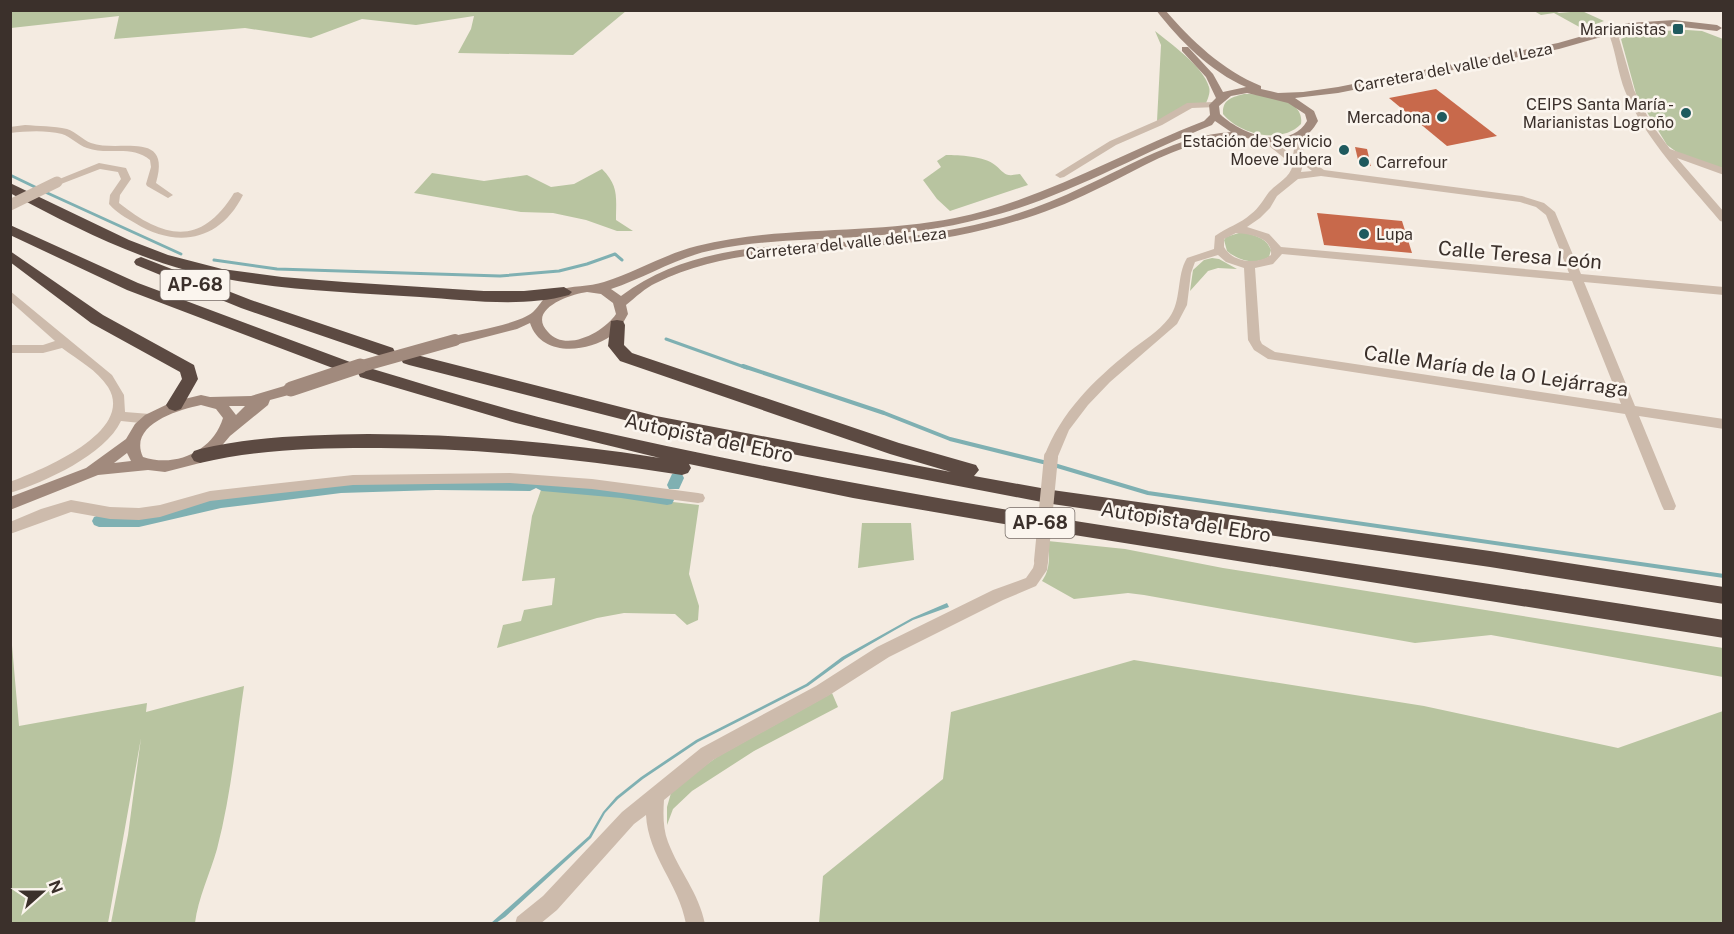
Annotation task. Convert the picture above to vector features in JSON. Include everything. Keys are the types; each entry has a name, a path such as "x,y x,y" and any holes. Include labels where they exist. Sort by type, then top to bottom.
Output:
{"highway":[{"path":"10,187 137,249 164,259 225,274 292,282 493,297 528,297 564,292"},
{"name":"AP-68","path":"10,199 87,238 188,282 387,352"},
{"name":"AP-68","path":"10,229 70,260 178,307 344,366"},
{"path":"10,255 97,319 188,369 190,380 175,405"},
{"path":"617,325 616,346 626,357 943,464 1046,487 1382,543"},
{"name":"Autopista del Ebro","path":"409,359 582,405 797,451 1052,497 1382,543 1724,596"},
{"name":"Autopista del Ebro","path":"366,373 563,429 728,467 1002,517 1724,628"},
{"path":"200,456 232,448 335,441 418,441 517,446 627,459 931,511 1206,548"}],"main road":[{"path":"1156,13 1217,65 1250,86 1300,104 1308,112 1311,125 1299,136 1285,140 1267,140 1245,135 1229,128 1217,105 1210,76 1156,13"},
{"name":"Carretera del valle del Leza","path":"1674,23 1695,15 1720,29"},
{"name":"Carretera del valle del Leza","path":"1280,95 1303,95 1338,90 1559,46 1610,30 1648,24 1674,23 1720,29"},
{"name":"Carretera del valle del Leza","path":"1308,112 1312,106 1338,90"},
{"path":"1217,105 1237,91 1268,92"},
{"name":"Carretera del valle del Leza","path":"597,289 683,254 712,246 796,236 880,232 938,224 1023,204 1079,181 1141,150 1208,123 1217,105"},
{"name":"Carretera del valle del Leza","path":"620,303 635,289 651,280 720,257 767,250 921,238 1023,216 1078,195 1190,142 1211,137 1245,135"},
{"path":"579,289 597,289 613,295 620,303 622,314 617,325 598,339 572,344 548,339 537,321 545,304 564,292 579,289"},
{"path":"91,472 133,441 150,419 175,405 188,402 251,401 268,398 367,364 455,339 537,321"},
{"path":"10,504 91,472 146,465 166,467 200,456 214,446 251,409 268,398"},
{"path":"212,402 221,405 230,418 224,435"},
{"path":"133,441 134,455 146,465"}],"street":[{"path":"1648,24 1614,37 1628,89 1645,119 1724,219"},
{"path":"1060,176 1113,144 1159,123 1190,105 1217,105"},
{"path":"10,130 25,128 66,132 90,146 142,150 155,159 156,167 151,184 168,195"},
{"path":"1294,176 1298,160 1299,136"},
{"path":"1267,140 1321,173"},
{"path":"1670,152 1724,172"},
{"path":"10,205 57,182 99,166 122,170 126,179 115,195 114,204 161,233 175,235 194,233 222,220 232,209 238,195"},
{"path":"1219,251 1219,238 1222,234 1236,230 1248,222 1266,206 1272,194 1294,176 1321,173 1522,199 1540,205 1551,214 1669,506"},
{"path":"1219,251 1234,261 1249,265 1258,265 1272,260 1276,250 1269,240 1259,234 1248,222"},
{"path":"1236,230 1259,234"},
{"name":"Calle Teresa León","path":"1276,250 1724,291"},
{"path":"524,924 550,903 628,818 707,754 822,691 883,652 998,594 1032,582 1040,570 1051,457 1057,436 1081,402 1132,356 1159,337 1174,319 1185,296 1186,268 1191,260 1219,251"},
{"name":"Calle María de la O Lejárraga","path":"1249,265 1254,340 1263,352 1283,359 1724,424"},
{"path":"10,295 108,379 118,396 116,416 100,439 86,451 55,469 10,488"},
{"path":"10,349 43,349 64,343"},
{"path":"116,416 150,419"},
{"path":"10,528 46,513 71,506 110,513 139,514 160,511 210,496 291,486 400,478 510,478 592,484 698,498"},
{"path":"655,797 654,822 662,848 691,899 696,924"}],"green space":[{"path":"10,11 626,11 573,55 458,53 471,29 474,16 416,25 362,19 311,38 245,28 114,39 119,16 11,28"},
{"path":"1534,11 1559,13 1582,11 1604,21 1591,26 1584,22 1586,28 1583,29 1554,13 1541,15"},
{"path":"1155,31 1186,56 1206,79 1210,92 1205,106 1189,106 1157,121 1161,45"},
{"name":"CEIPS Santa María - Marianistas Logroño","path":"1702,31 1723,39 1723,170 1678,153 1667,145 1636,94 1621,39 1636,32"},
{"path":"1244,94 1261,95 1290,103 1300,115 1301,124 1283,134 1272,135 1260,134 1239,127 1223,114 1223,109 1226,102"},
{"path":"946,155 971,157 991,162 1006,174 1020,174 1028,185 950,211 937,199 923,180 941,167 937,161"},
{"path":"602,169 614,187 616,220 633,231 617,231 586,220 553,213 521,212 414,193 432,173 484,181 527,175 551,187 574,184"},
{"path":"1242,232 1266,242 1271,250 1269,257 1258,261 1247,261 1227,251 1224,240 1226,237"},
{"path":"1219,259 1237,269 1218,268 1208,271 1190,291 1193,270 1204,260"},
{"path":"542,487 699,505 689,574 699,606 698,620 687,625 675,614 624,613 597,618 497,648 503,625 521,621 524,610 552,605 555,578 522,581 532,516"},
{"path":"862,523 911,523 914,560 858,568"},
{"path":"1048,541 1125,549 1223,568 1723,648 1723,677 1491,635 1415,643 1144,595 1128,593 1074,599 1042,581 1048,567"},
{"path":"11,634 19,726 147,703 146,712 244,686 222,829 195,923 111,923 128,835 141,738 108,923 11,923"},
{"path":"1134,660 1424,706 1618,748 1723,711 1723,923 819,923 823,876 943,779 951,712"},
{"path":"832,693 838,707 754,751 692,791 673,809 667,825 667,807 671,793 685,780 717,757"}],"water":[{"path":"947,603 949,607 913,620 895,630 845,659 808,686 698,742 643,779 605,813 591,838 505,917 496,923 491,923 589,836 603,812 616,797 641,777 696,740 806,684 842,657 912,618"}],"building":[{"name":"Mercadona","path":"1436,89 1497,136 1447,146 1389,98"},
{"path":"1355,147 1367,149 1371,166 1359,164"},
{"name":"Lupa","path":"1317,213 1402,221 1412,253 1324,245"}],"waterway":[{"path":"10,175 37,188"},
{"path":"43,191 181,254"},
{"path":"214,260 277,269 500,276 559,271 615,254 622,260"},
{"path":"666,339 747,368"},
{"path":"743,366 884,413 950,439 1047,463"},
{"path":"1054,465 1148,493 1724,576"},
{"path":"674,485 677,478"},
{"path":"99,521 139,522 221,502 310,490 373,486 530,486"},
{"path":"542,486 621,493 667,500"}],"place":[{"name":"Marianistas","path":"1678,29"},
{"name":"CEIPS Santa María - Marianistas Logroño","path":"1686,113"},
{"name":"Mercadona","path":"1442,117"},
{"name":"Estación de Servicio Moeve Jubera","path":"1344,150"},
{"name":"Carrefour","path":"1364,162"},
{"name":"Lupa","path":"1364,234"}]}
